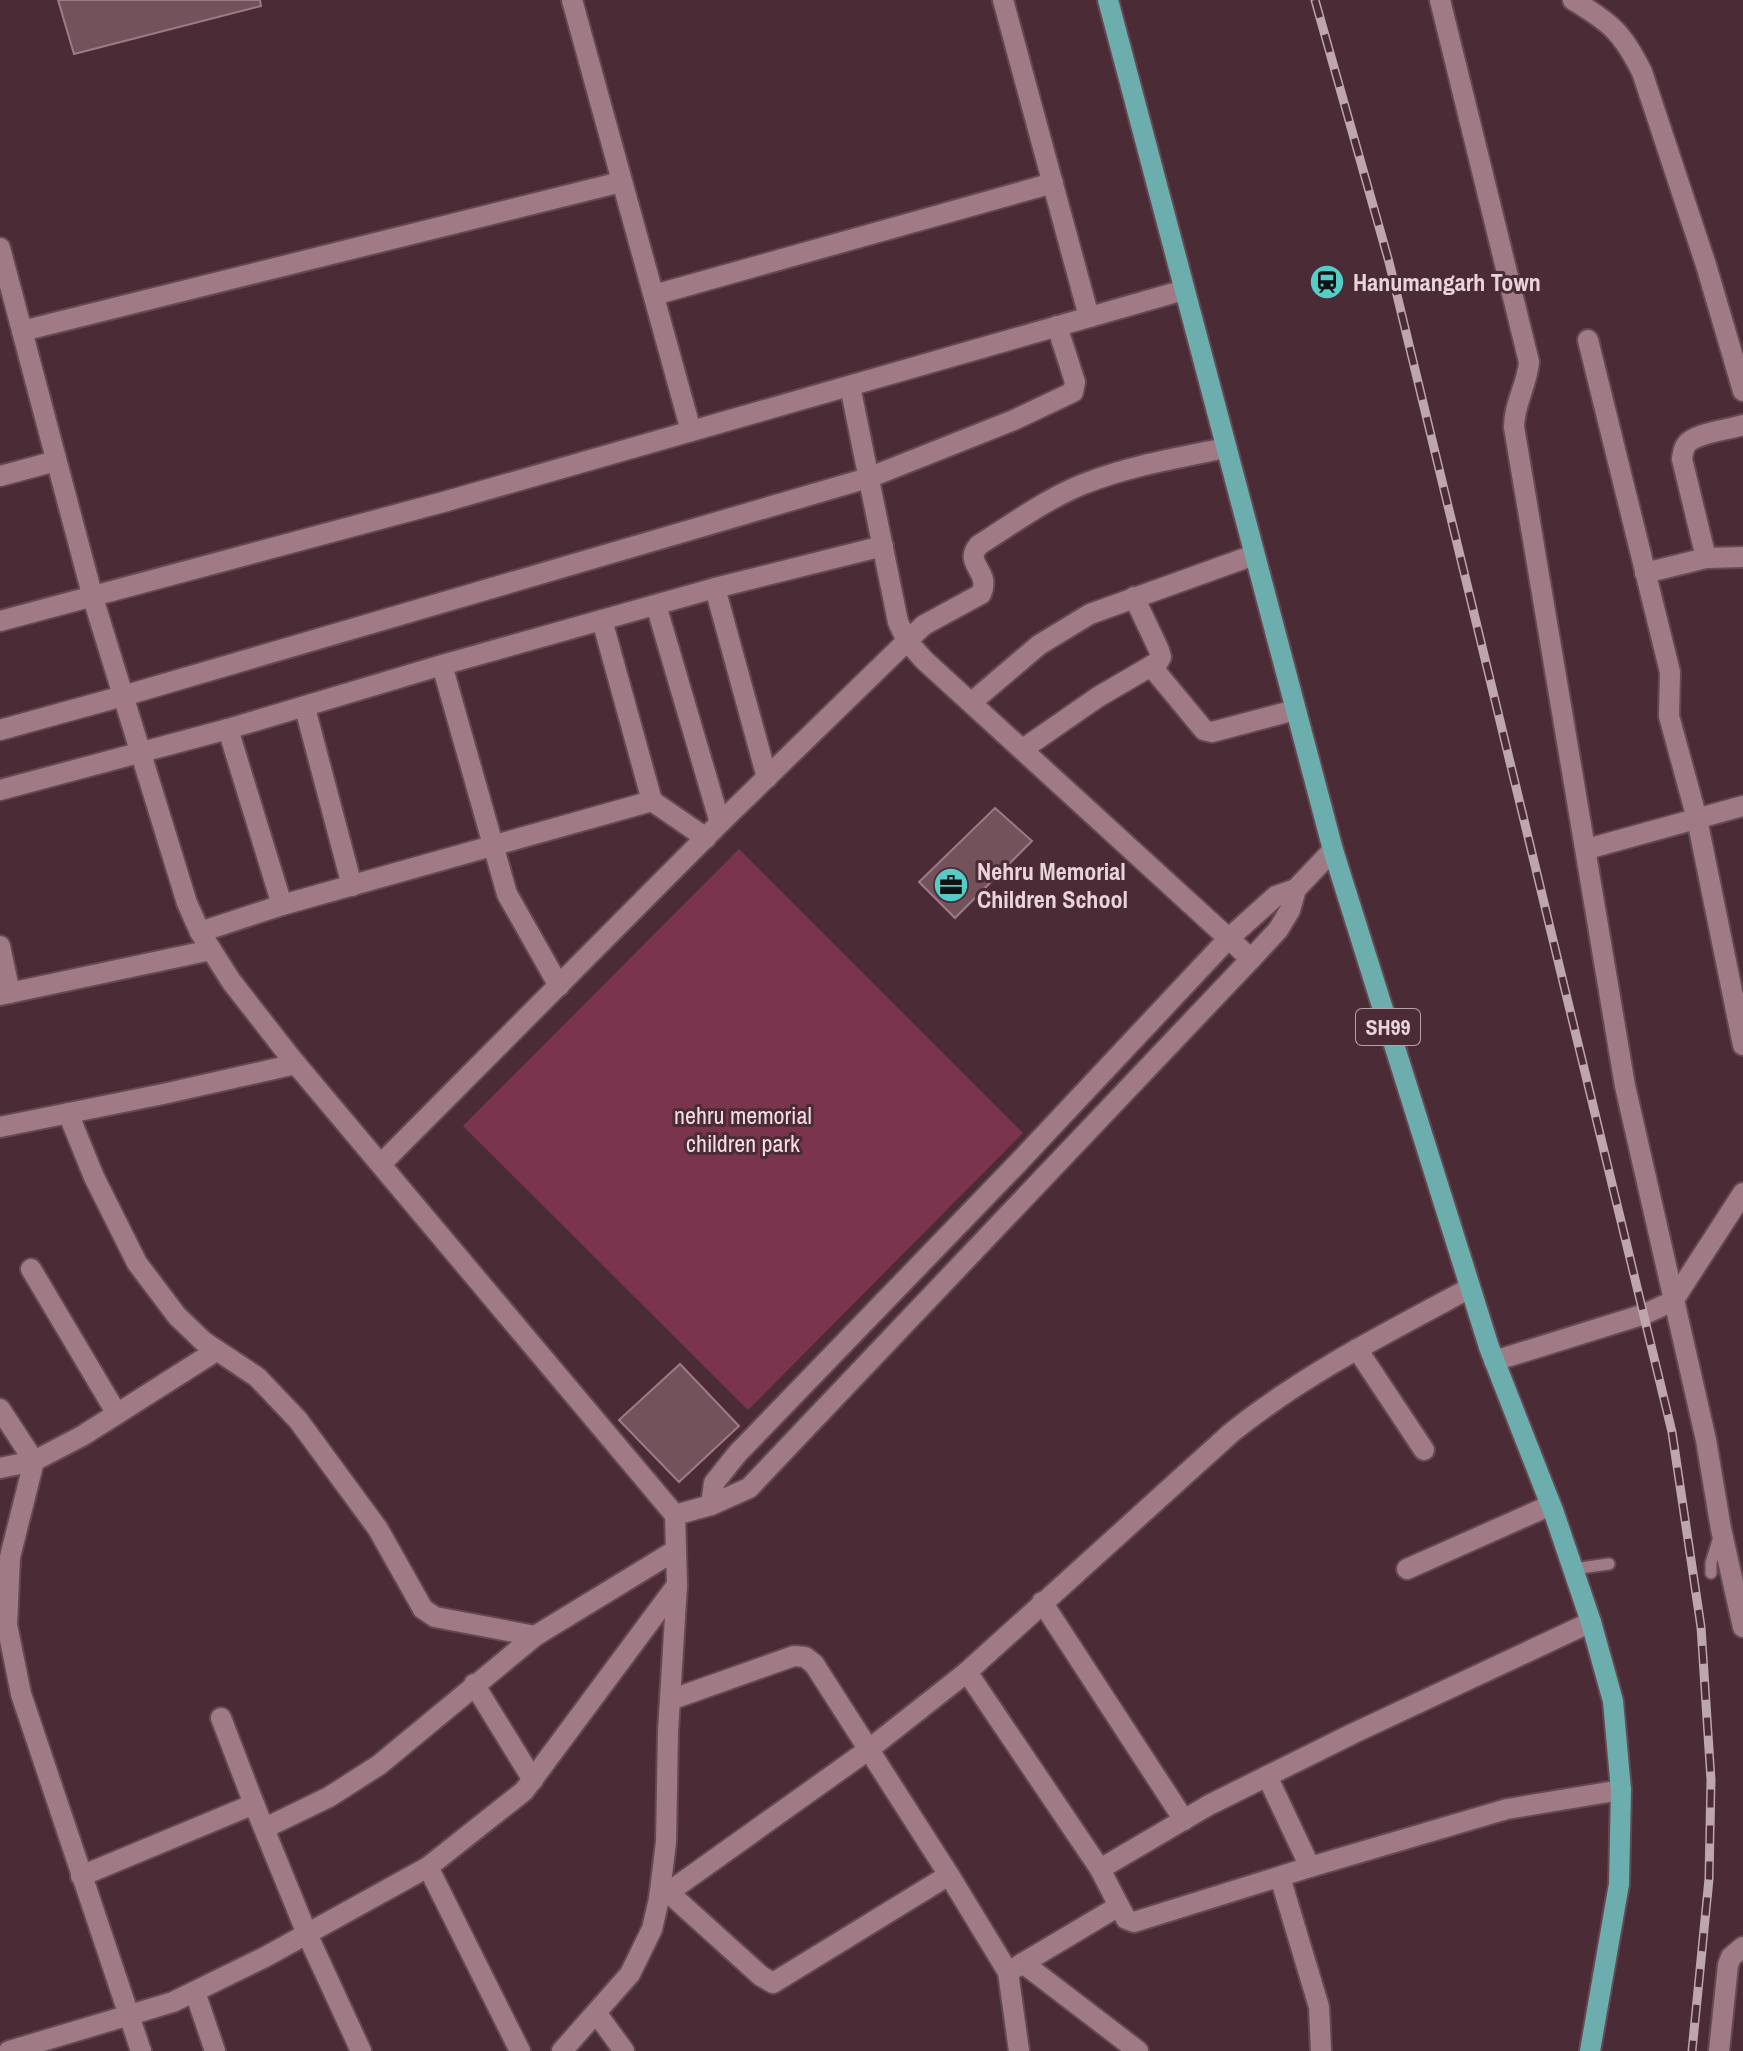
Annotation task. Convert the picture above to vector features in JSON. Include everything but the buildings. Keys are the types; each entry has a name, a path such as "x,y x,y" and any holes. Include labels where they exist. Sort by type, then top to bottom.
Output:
{"main road":[{"name":"SH99","path":"1108,0 1333,850 1494,1361 1551,1505 1591,1622 1613,1701 1621,1790 1619,1884 1590,2051"}],"street":[{"path":"572,0 691,431"},
{"path":"1440,0 1529,362 1528,376 1514,414 1514,427 1625,1086 1706,1440 1721,1529 1738,1570 1743,1627"},
{"path":"1573,0 1609,22 1628,44 1642,72 1706,265 1743,391"},
{"path":"1009,1 1089,317"},
{"path":"22,331 621,182"},
{"path":"654,295 1053,183"},
{"path":"0,248 6,292 22,331 93,598 138,752 187,903 200,932 231,981 296,1064 675,1515 677,1585 664,1895 652,1929 630,1974 562,2051"},
{"path":"0,621 447,501 1184,290"},
{"path":"0,730 868,478 922,459 1073,392 1075,382 1057,326"},
{"path":"1588,340 1672,680 1667,704 1669,716 1697,819 1743,1045"},
{"path":"850,386 898,622 907,641 924,660 1251,959"},
{"path":"1706,558 1682,459 1684,449 1688,441 1743,425"},
{"path":"381,1164 713,830 907,641 924,625 981,594 985,585 983,574 972,559 979,545 1040,506 1080,486 1133,467 1226,448"},
{"path":"0,476 56,461"},
{"path":"0,790 305,708 442,665 715,588 883,546"},
{"path":"972,702 1063,628 1134,597 1254,555"},
{"path":"1645,573 1706,558 1743,557"},
{"path":"715,588 767,778"},
{"path":"1023,749 1161,657 1134,597"},
{"path":"656,605 713,830"},
{"path":"602,620 652,801"},
{"path":"442,665 514,909 559,986"},
{"path":"1151,666 1204,730 1212,732 1295,710"},
{"path":"305,708 352,886"},
{"path":"228,729 282,905"},
{"path":"200,932 282,905 652,801 713,830"},
{"path":"1587,849 1743,806"},
{"path":"711,1505 714,1483 722,1470 1017,1164 1228,939 1276,896 1296,889 1333,850"},
{"path":"675,1515 711,1505 749,1488 1251,959 1284,920 1296,889"},
{"path":"0,946 5,994 211,950"},
{"path":"0,1127 296,1064"},
{"path":"68,1113 94,1177 137,1263 177,1316 216,1351 257,1377 298,1420 378,1529 423,1609 435,1617 535,1636"},
{"path":"1017,1164 1038,1183"},
{"path":"1494,1361 1645,1314 1673,1301 1743,1193"},
{"path":"31,1269 117,1414"},
{"path":"664,1895 868,1750 967,1672 1269,1402 1357,1349 1470,1288"},
{"path":"1357,1349 1424,1450"},
{"path":"0,1468 34,1461 82,1436 216,1351"},
{"path":"0,1409 34,1461"},
{"path":"34,1461 5,1551 7,1625 21,1694 141,2051"},
{"path":"1407,1569 1551,1505"},
{"path":"265,1828 329,1797 379,1765 535,1636 676,1550"},
{"path":"9,2051 173,2002 307,1934 428,1867 524,1791 677,1585"},
{"path":"1042,1602 1184,1820"},
{"path":"1100,1869 1267,1776 1591,1622"},
{"path":"670,1700 794,1656 805,1657 814,1664 949,1875 1015,1968 1138,2051"},
{"path":"967,1672 1100,1869 1126,1919 1134,1922 1507,1809 1621,1790"},
{"path":"474,1684 533,1780"},
{"path":"221,1718 307,1934 361,2051"},
{"path":"1267,1776 1310,1867"},
{"path":"81,1876 254,1804"},
{"path":"428,1867 520,2051"},
{"path":"664,1895 773,1983 949,1875"},
{"path":"1280,1877 1319,2007 1321,2051"},
{"path":"1015,1968 1119,1906"},
{"path":"1719,2051 1728,1965 1731,1957 1743,1947"},
{"path":"1012,2048 1015,1968"},
{"path":"195,1992 215,2051"},
{"path":"597,2014 624,2051"}],"lane":[{"path":"1711,1573 1712,1557 1721,1529"},
{"path":"1573,1569 1609,1564"}],"green space":[{"name":"nehru memorial children park","path":"739,849 1023,1133 748,1410 463,1126"}],"railway":[{"path":"1315,0 1389,262 1672,1432 1701,1627 1711,1780 1709,1879 1692,2051"}],"place":[{"name":"Hanumangarh Town","path":"1327,282"},
{"name":"Nehru Memorial Children School","path":"951,885"}]}
